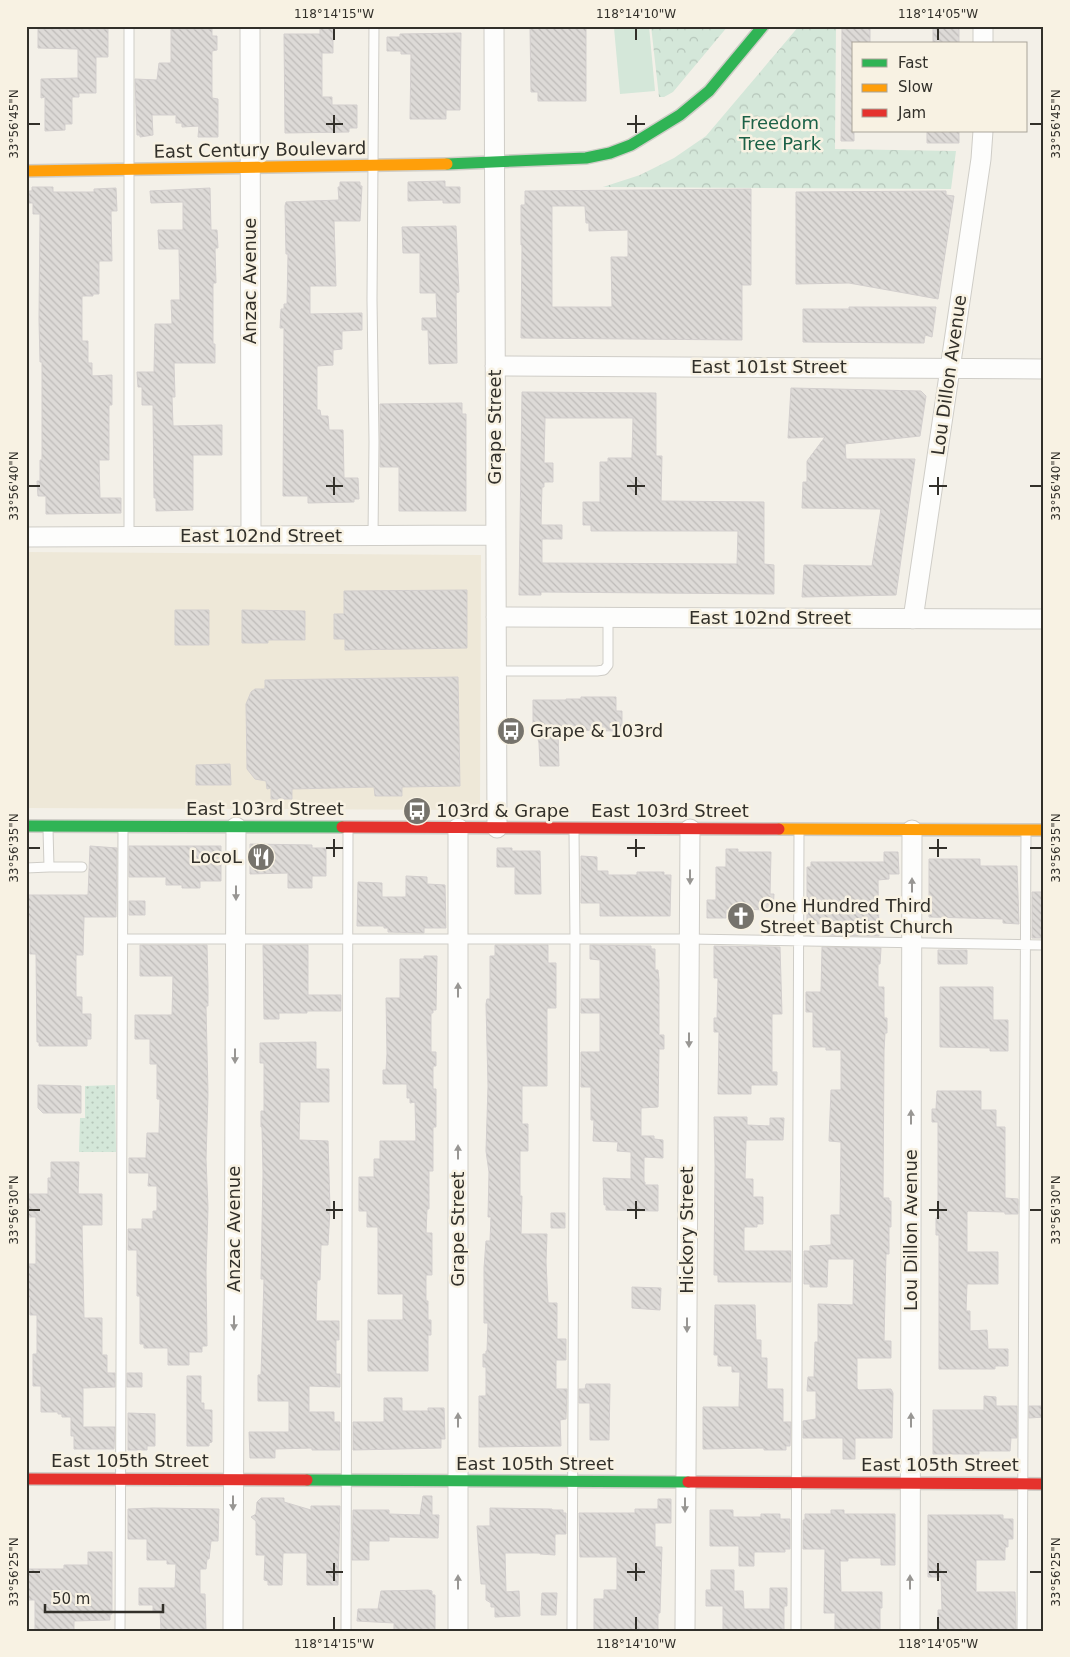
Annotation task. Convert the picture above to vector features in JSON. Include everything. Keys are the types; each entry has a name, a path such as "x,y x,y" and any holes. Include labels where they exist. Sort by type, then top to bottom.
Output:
{"street":[{"name":"Anzac Avenue","path":"250,26 251,536"},
{"name":"Grape Street","path":"494,26 497,828"},
{"name":"East Century Boulevard","path":"26,170 374,166 494,163 586,158 631,146 680,115 709,91 763,26"},
{"path":"983,26 983,42"},
{"name":"Lou Dillon Avenue","path":"913,618 981,159 983,132"},
{"name":"East 101st Street","path":"495,366 1044,369"},
{"name":"East 102nd Street","path":"26,537 496,535"},
{"name":"East 102nd Street","path":"496,617 1044,619"},
{"name":"East 103rd Street","path":"26,826 1044,830"},
{"name":"Anzac Avenue","path":"233,1631 236,827"},
{"name":"Grape Street","path":"458,828 458,1631"},
{"name":"Hickory Street","path":"685,1631 690,829"},
{"name":"Lou Dillon Avenue","path":"910,1631 912,830"},
{"name":"East 105th Street","path":"26,1479 1044,1484"}],"lane":[{"path":"129,26 129,536"},
{"path":"373,536 374,26"},
{"path":"496,671 604,670 608,665 608,617"},
{"path":"48,826 49,868"},
{"path":"120,1631 123,826"},
{"path":"346,1631 348,827"},
{"path":"572,1631 574,828"},
{"path":"796,1631 799,829"},
{"path":"1022,1631 1026,830"},
{"path":"26,868 82,868"},
{"path":"123,939 690,939 1044,945"}],"shaded area":[{"path":"26,552 481,555 480,810 26,808"}],"green space":[{"path":"649,26 655,91 620,94 614,28"},
{"path":"651,26 728,26 673,92 664,97 659,97"},
{"name":"Freedom Tree Park","path":"799,26 836,26 835,149 956,151 951,189 603,187 640,175 674,158 706,136"},
{"path":"115,1085 116,1152 79,1152 80,1118 85,1118 85,1086"}],"building":[{"path":"320,26 333,26 333,53 322,53 322,97 332,97 332,105 357,105 357,128 349,128 349,132 285,133 284,34 320,34"},
{"path":"530,26 586,26 586,101 538,101 538,92 531,92"},
{"path":"842,26 870,26 870,42 852,42 852,132 854,132 854,141 841,141"},
{"path":"933,26 959,26 959,42 933,42"},
{"path":"38,29 108,29 108,57 96,57 96,93 79,93 79,97 72,97 72,124 65,124 65,130 45,131 45,97 41,98 41,79 78,78 78,49 38,48"},
{"path":"171,29 212,29 212,36 217,36 217,50 212,51 212,98 218,99 218,137 198,137 199,126 182,127 182,123 176,123 176,115 152,115 153,135 140,137 140,135 137,135 135,79 157,80 159,63 171,63"},
{"path":"461,33 460,110 446,110 446,119 410,119 411,54 401,54 401,51 387,51 387,37 400,37 400,34"},
{"path":"927,132 959,132 959,143 927,143"},
{"path":"445,181 445,187 460,187 460,203 443,203 443,200 408,201 408,182"},
{"path":"340,182 360,182 360,186 362,186 360,221 334,221 336,286 310,286 310,314 362,313 362,330 342,331 342,349 333,350 333,365 317,366 317,410 320,410 321,416 328,416 329,430 343,430 344,478 358,478 359,499 354,499 354,502 308,503 308,496 283,496 284,328 280,328 281,309 284,309 284,304 287,304 288,254 286,254 285,206 286,202 339,200 338,187 340,187"},
{"path":"32,187 53,187 53,192 94,192 94,189 116,188 117,211 111,211 112,261 99,261 99,294 82,296 82,341 88,341 88,363 92,363 92,376 112,375 112,405 109,405 109,460 99,460 100,498 121,498 121,513 46,514 46,496 38,496 37,481 40,481 40,460 42,460 42,362 40,362 39,319 40,214 33,214 33,203 29,203 29,191 32,191"},
{"path":"210,188 211,230 217,230 218,248 215,248 216,283 213,283 213,344 215,344 215,363 174,363 175,397 172,397 173,426 222,425 222,455 193,455 193,510 156,511 156,498 154,498 153,405 142,405 142,387 138,387 137,372 154,372 155,324 172,324 171,300 180,300 179,249 159,249 158,230 183,230 183,202 151,203 150,191"},
{"path":"751,189 751,285 742,285 742,340 521,338 521,205 525,205 525,191","holes":["552,206 585,206 586,223 589,223 589,231 628,230 628,257 611,257 612,307 552,307"]},
{"path":"946,191 946,195 954,196 938,299 849,283 796,284 796,192"},
{"path":"456,226 459,292 456,293 457,363 429,364 428,330 422,330 422,318 437,318 436,293 420,293 420,253 403,253 402,227"},
{"path":"849,307 936,307 932,337 925,335 924,343 803,342 803,309 849,309"},
{"path":"791,388 921,391 926,396 920,436 845,444 846,459 915,459 896,595 802,597 804,565 872,566 881,509 802,508 803,482 807,482 807,461 825,437 788,438"},
{"path":"522,392 656,393 656,456 662,456 661,501 764,502 764,564 774,565 774,594 541,592 541,595 519,595","holes":["545,418 633,418 632,458 608,458 608,462 600,462 600,502 583,502 583,525 591,525 591,531 738,531 737,564 542,563 542,539 562,539 562,525 541,525 542,487 544,487 544,482 553,482 553,463 544,463"]},
{"path":"462,403 462,414 466,414 466,511 399,511 399,467 380,467 380,404"},
{"path":"467,590 467,648 345,650 345,639 334,639 334,614 344,614 344,591"},
{"path":"175,610 209,610 209,645 175,645"},
{"path":"242,610 305,611 305,640 268,640 268,643 242,643"},
{"path":"458,677 460,786 402,787 402,796 375,796 374,787 292,789 292,799 271,799 271,788 267,789 266,781 255,779 247,769 246,704 251,692 255,689 265,689 265,680"},
{"path":"581,697 616,697 616,711 622,711 622,731 558,730 559,766 540,766 539,743 535,728 533,728 533,700 566,700 581,699"},
{"path":"230,764 231,785 196,785 196,765"},
{"path":"250,844 312,845 312,848 326,848 326,876 312,876 312,888 288,888 288,873 250,874"},
{"path":"90,846 117,848 116,917 84,917 83,955 76,955 76,997 82,997 82,1014 91,1014 91,1039 87,1039 87,1046 39,1046 39,1042 37,1042 36,954 30,954 30,916 27,916 27,895 88,895"},
{"path":"129,846 221,846 221,881 200,881 200,888 182,888 182,885 166,885 166,877 129,877"},
{"path":"497,848 512,848 512,851 540,851 541,894 515,894 515,867 497,867"},
{"path":"726,849 738,849 738,852 771,852 770,894 774,894 773,910 726,909 726,918 707,918 707,900 716,900 716,867 726,867"},
{"path":"884,852 898,852 899,874 889,874 889,879 878,880 879,936 822,935 822,924 807,924 807,867 811,867 811,862 884,862"},
{"path":"581,856 597,857 597,871 608,871 608,875 637,875 637,872 664,872 664,875 671,875 670,916 600,916 600,903 581,903"},
{"path":"929,859 980,859 980,866 1017,866 1019,924 1003,923 1003,919 929,917"},
{"path":"406,876 427,877 427,884 445,885 446,928 424,928 424,933 388,932 388,928 384,928 384,926 357,926 358,882 382,883 382,897 406,897"},
{"path":"1032,892 1044,892 1044,938 1032,938"},
{"path":"129,901 145,901 145,915 129,915"},
{"path":"140,945 207,945 207,1346 202,1346 202,1352 189,1352 189,1365 168,1365 168,1348 144,1348 144,1344 140,1344 140,1296 137,1296 137,1250 128,1250 128,1229 142,1229 142,1219 153,1219 153,1211 157,1211 157,1186 148,1186 149,1173 129,1173 129,1158 146,1158 147,1133 159,1133 160,1099 157,1099 157,1064 150,1064 150,1039 135,1039 135,1015 172,1015 173,976 140,976"},
{"path":"263,945 308,945 308,995 341,995 341,1011 279,1013 279,1019 264,1019"},
{"path":"495,945 548,945 548,963 556,963 556,1008 547,1008 547,1086 522,1086 522,1124 528,1124 528,1151 520,1151 520,1196 522,1196 521,1234 547,1234 548,1303 557,1303 557,1339 566,1339 566,1360 556,1360 556,1389 567,1389 566,1419 560,1420 561,1446 479,1447 479,1396 486,1396 486,1367 483,1367 483,1354 486,1354 487,1351 488,1323 484,1323 484,1268 486,1241 490,1241 491,1217 488,1217 489,1172 486,1151 488,1086 486,1004 487,999 490,999 490,956 495,956"},
{"path":"590,945 651,946 651,949 655,949 655,970 658,970 659,981 659,1035 664,1035 664,1049 659,1049 658,1107 641,1108 641,1136 654,1136 654,1139 663,1140 663,1158 644,1157 645,1185 658,1185 658,1211 606,1210 606,1205 604,1205 603,1178 631,1179 631,1152 617,1151 618,1142 593,1141 594,1120 591,1120 591,1087 581,1087 581,1052 600,1052 600,1013 581,1013 581,999 600,999 600,960 590,959"},
{"path":"714,946 780,947 782,1014 772,1014 772,1072 777,1072 777,1085 751,1085 751,1094 718,1094 719,1032 714,1032 714,1018 717,1018 718,978 714,978"},
{"path":"822,947 881,948 880,964 878,964 878,987 884,987 884,1018 887,1018 884,1051 883,1198 889,1198 889,1201 891,1201 891,1227 889,1227 889,1254 886,1254 884,1341 891,1341 891,1358 857,1358 857,1388 859,1390 891,1389 893,1393 892,1438 855,1438 855,1459 843,1459 843,1438 803,1438 803,1421 816,1419 816,1391 807,1391 808,1377 814,1377 815,1342 818,1342 818,1304 853,1305 854,1259 828,1259 827,1287 810,1287 810,1284 804,1284 804,1251 810,1251 810,1246 831,1245 831,1215 840,1215 841,1142 829,1141 831,1090 841,1090 841,1050 826,1050 826,1047 813,1047 813,1012 806,1012 806,992 821,992"},
{"path":"938,950 967,950 967,964 938,964"},
{"path":"424,956 437,956 436,1010 433,1010 433,1013 431,1013 431,1052 436,1052 436,1066 433,1066 433,1089 436,1089 436,1127 433,1127 433,1171 429,1171 429,1209 427,1209 426,1233 432,1233 432,1275 426,1275 428,1320 431,1320 431,1335 428,1335 428,1371 368,1371 368,1320 403,1320 403,1294 378,1294 378,1227 367,1227 367,1211 359,1211 359,1177 374,1177 374,1159 380,1159 380,1141 416,1141 415,1102 410,1103 410,1098 407,1098 407,1084 383,1084 383,1070 386,1070 387,1054 386,998 400,998 400,959 424,959"},
{"path":"940,987 993,987 993,1020 1008,1020 1008,1051 990,1051 990,1048 940,1047"},
{"path":"316,1042 316,1069 329,1069 329,1102 300,1102 299,1140 328,1141 330,1209 328,1245 321,1245 320,1280 317,1280 316,1321 339,1321 339,1340 336,1340 336,1374 340,1374 340,1387 309,1386 309,1412 334,1412 334,1422 340,1422 340,1450 312,1450 312,1448 275,1449 275,1458 250,1458 249,1432 289,1432 289,1401 258,1401 258,1375 261,1375 264,1279 261,1279 263,1173 261,1111 264,1111 264,1063 260,1063 260,1043"},
{"path":"38,1085 81,1086 81,1113 43,1113 38,1108"},
{"path":"937,1091 981,1091 981,1110 996,1110 996,1127 1005,1127 1005,1198 1018,1199 1018,1214 967,1212 967,1252 998,1252 998,1284 967,1284 966,1311 970,1311 970,1331 987,1330 988,1349 1008,1349 1008,1366 995,1366 995,1369 939,1369 939,1235 936,1235 936,1218 938,1218 938,1122 932,1122 932,1109 936,1109"},
{"path":"714,1117 747,1117 747,1125 770,1126 770,1118 784,1118 783,1140 746,1140 745,1179 753,1179 753,1197 763,1197 763,1224 757,1224 757,1227 744,1227 744,1251 791,1251 791,1282 718,1282 718,1275 714,1275"},
{"path":"51,1162 79,1162 78,1194 102,1194 102,1225 82,1225 84,1318 102,1318 102,1355 107,1355 107,1373 115,1373 115,1387 83,1388 83,1427 115,1427 114,1449 74,1449 74,1436 71,1436 71,1417 62,1417 62,1414 58,1414 58,1412 41,1412 41,1386 33,1386 33,1354 37,1354 37,1315 30,1315 29,1290 26,1290 26,1264 36,1264 36,1217 26,1217 26,1194 48,1194"},
{"path":"551,1213 565,1213 565,1228 551,1228"},
{"path":"632,1287 661,1288 660,1310 632,1308"},
{"path":"715,1305 755,1305 756,1340 761,1340 761,1358 767,1358 767,1389 783,1389 783,1422 791,1422 790,1446 786,1446 786,1450 764,1450 764,1448 703,1449 703,1407 739,1407 740,1372 732,1372 732,1366 718,1366 718,1355 714,1355"},
{"path":"127,1373 142,1373 142,1387 127,1387"},
{"path":"187,1376 201,1376 201,1403 204,1403 204,1410 212,1410 212,1442 209,1443 209,1446 187,1446"},
{"path":"586,1384 610,1384 609,1440 590,1440 590,1403 579,1403 579,1389 585,1389"},
{"path":"984,1396 996,1397 996,1406 1017,1406 1017,1438 1011,1438 1010,1451 979,1451 979,1454 933,1454 933,1410 984,1410"},
{"path":"384,1398 402,1398 402,1411 428,1411 428,1408 444,1408 445,1439 441,1439 441,1448 353,1450 353,1422 384,1422"},
{"path":"1029,1406 1044,1406 1044,1417 1029,1418"},
{"path":"128,1413 155,1414 155,1446 147,1446 147,1450 128,1450"},
{"path":"423,1496 432,1496 432,1515 439,1515 438,1538 389,1537 389,1541 369,1541 369,1560 352,1560 353,1510 389,1510 389,1514 420,1515"},
{"path":"261,1498 284,1498 284,1502 311,1510 311,1506 340,1506 338,1585 307,1585 307,1553 283,1553 282,1585 268,1585 268,1581 264,1580 265,1555 256,1555 256,1521 251,1517 256,1514 257,1502"},
{"path":"658,1499 671,1499 671,1523 655,1523 655,1547 662,1547 658,1631 594,1631 594,1599 604,1599 604,1590 617,1590 617,1557 580,1557 579,1513 635,1513 635,1509 658,1509"},
{"path":"490,1508 552,1509 563,1510 563,1513 566,1513 566,1534 555,1534 555,1555 505,1553 506,1592 519,1591 520,1616 495,1617 495,1607 491,1607 491,1603 486,1600 486,1584 481,1584 477,1526 490,1526"},
{"path":"128,1509 219,1509 218,1541 211,1541 206,1569 200,1569 200,1594 205,1594 206,1631 161,1631 160,1611 153,1611 153,1605 139,1605 139,1588 175,1588 176,1564 167,1564 167,1560 147,1560 147,1539 128,1539"},
{"path":"710,1510 733,1510 733,1517 761,1517 761,1514 780,1514 780,1519 790,1519 790,1549 785,1549 785,1552 754,1552 754,1566 739,1566 739,1546 710,1546"},
{"path":"831,1510 844,1510 844,1514 895,1514 895,1565 881,1565 881,1558 848,1558 848,1561 840,1561 841,1592 882,1592 880,1631 835,1631 835,1613 824,1613 825,1549 803,1549 803,1520 805,1520 805,1514 831,1514"},
{"path":"928,1515 1003,1515 1003,1519 1013,1519 1013,1539 1008,1539 1008,1547 1005,1547 1005,1560 976,1560 976,1592 1015,1592 1016,1631 938,1631 938,1610 942,1610 941,1577 928,1577"},
{"path":"88,1552 112,1552 112,1614 110,1614 110,1620 74,1621 74,1631 35,1630 35,1600 26,1600 26,1569 64,1569 64,1565 88,1565"},
{"path":"711,1570 734,1570 734,1591 743,1591 744,1609 770,1609 770,1588 787,1588 787,1606 784,1606 784,1631 723,1631 723,1606 706,1606 706,1590 711,1590"},
{"path":"381,1591 432,1591 432,1595 435,1595 435,1631 394,1631 394,1623 357,1621 358,1609 378,1609"},
{"path":"542,1593 557,1593 556,1615 541,1615"}],"traffic: fast":[{"path":"447,164 586,158 610,153 631,145 680,115 709,91 763,26"},
{"path":"26,826 342,827"},
{"path":"307,1480 688,1482"}],"traffic: slow":[{"path":"26,171 447,164"},
{"path":"779,829 1044,830"}],"traffic: jam":[{"path":"342,827 779,829"},
{"path":"26,1479 307,1480"},
{"path":"688,1482 1044,1484"}],"place":[{"name":"Grape & 103rd","path":"511,731"},
{"name":"103rd & Grape","path":"417,811"},
{"name":"LocoL","path":"261,857"},
{"name":"One Hundred Third Street Baptist Church","path":"741,916"}]}
